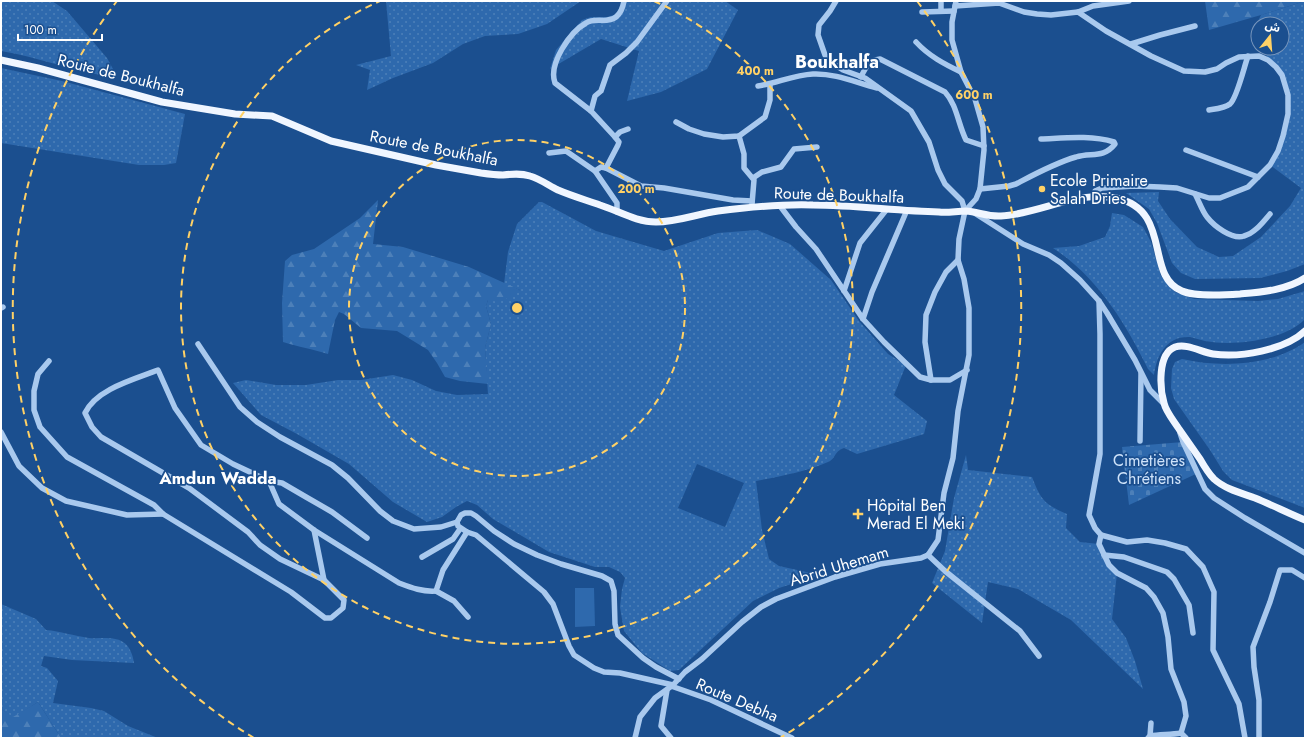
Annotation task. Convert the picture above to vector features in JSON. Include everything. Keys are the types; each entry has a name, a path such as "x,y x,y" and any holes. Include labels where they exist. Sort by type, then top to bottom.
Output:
{"main road":[{"name":"Route de Boukhalfa","path":"1,60 45,70 162,102 235,114 272,116 331,141 354,147 481,173 512,173 528,175 570,196 644,221 660,222 752,204 780,206 813,205 938,212 965,211 990,216 1010,215 1075,200 1093,197 1108,197 1124,200 1136,206 1146,215 1155,236 1160,258 1168,280 1182,291 1192,294 1225,295 1254,293 1290,286 1305,278"},
{"path":"1305,331 1299,337 1291,341 1255,352 1222,355 1212,354 1183,346 1175,347 1169,351 1162,366 1161,390 1164,404 1179,429 1207,471 1219,483 1305,520"}],"street":[{"path":"606,168 619,142 591,111 555,83 553,78 556,62 562,49 575,31 586,22 592,20 610,20 617,17 622,10 624,1"},
{"path":"591,111 595,96 600,91 610,65 626,53 637,42 667,1"},
{"path":"836,1 821,21 818,30 820,43 825,55 832,63 843,70 866,78 911,111 929,142 941,177 945,184 962,201 965,211 960,233 958,260 964,279 969,308 969,355 958,411 953,458 944,493 938,540 928,555 945,571 1020,631 1039,656"},
{"path":"941,1 941,11"},
{"path":"922,12 941,11 955,6 998,2 1024,12 1051,15 1078,12 1093,6 1129,1"},
{"path":"955,6 952,22 952,40 961,72 975,99 983,127 984,146 980,189 976,199 965,211"},
{"path":"1078,12 1106,31 1151,56 1184,71 1205,72 1217,69 1226,63 1240,58 1259,56 1268,60 1276,67 1282,75 1288,94 1288,114 1278,151 1270,165 1248,187 1220,198 1209,198 1177,188 1134,186 1102,188 1095,191 1093,197"},
{"path":"1131,44 1195,26"},
{"path":"916,42 925,51 944,64 961,72"},
{"path":"1209,110 1228,105 1232,102 1248,56"},
{"path":"861,76 869,63 875,59 880,59 945,92 951,98 966,140 984,146"},
{"path":"758,86 784,79 815,74 841,78 882,90"},
{"path":"676,122 689,129 704,134 723,137 739,136 765,117 770,100 770,84"},
{"path":"615,137 620,132 628,128"},
{"path":"595,171 601,168 606,168 641,186 664,188 752,204 754,180 744,168 744,154 739,136"},
{"path":"980,189 1016,184 1077,156 1095,155 1105,152 1115,144 1114,142 1104,139 1041,138"},
{"path":"753,178 762,172 781,166 794,149 817,147"},
{"path":"1186,150 1258,177"},
{"path":"549,153 566,151 595,171 617,203 617,212"},
{"path":"1195,194 1207,217 1227,234 1237,237 1245,236 1256,229 1270,214"},
{"path":"780,206 796,227 816,249 864,319 884,342 920,377 931,380 950,380 967,370"},
{"path":"844,291 860,243 887,210"},
{"path":"864,319 872,292 907,210"},
{"path":"974,212 1023,244 1049,255 1061,263 1080,280 1098,301 1115,325 1150,390 1164,404"},
{"path":"931,380 925,342 926,315 935,292 946,272 958,260"},
{"path":"1098,301 1100,348 1100,454 1089,515 1095,528 1101,535 1128,542 1147,540 1186,549 1203,567 1214,592 1212,650 1238,704 1246,733 1245,738"},
{"path":"198,344 240,407 257,422 280,437 332,465 348,478 380,512 393,521 414,529 441,527 457,522 461,515 465,513 471,513 514,544 561,564 602,576 611,581 614,590 615,624 618,635 643,658 656,667 679,679"},
{"path":"49,361 38,374 34,391 34,410 40,427 67,457 154,505 163,514 291,592 325,618 331,618 343,608 345,603 344,600 324,580 280,559 260,545 248,532 189,488 102,437 92,427 85,413 88,407 95,399 109,390 158,370 175,408 201,445 233,464 269,481 282,483 332,512 367,538"},
{"path":"1140,441 1141,372"},
{"path":"1179,429 1183,442 1205,489 1214,498 1305,553"},
{"path":"1,432 18,466 42,488 66,501 127,515 163,514"},
{"path":"269,481 279,504 314,530 399,584 428,592 436,591 454,601 468,618"},
{"path":"422,557 453,539 460,529 457,522"},
{"name":"Route Debha","path":"460,529 476,535 544,592 553,604 574,655 594,668 604,672 620,673 711,700 792,738"},
{"path":"314,530 324,580"},
{"path":"436,591 443,570 467,532"},
{"path":"1101,535 1100,544 1109,565 1117,572 1146,588 1154,596 1163,613 1168,636 1171,669 1184,702 1186,716 1181,733"},
{"name":"Abrid Uhemam","path":"635,738 640,717 655,698 670,687 742,622 761,607 776,599 834,577 880,564 921,558 928,555"},
{"path":"1104,555 1124,557 1168,572 1174,579 1189,605 1193,633"},
{"path":"1259,738 1259,700 1254,667 1253,647 1280,570 1292,570 1305,578"},
{"path":"670,687 661,726 671,738"},
{"path":"1151,723 1149,737 1181,733"},
{"path":"1181,733 1186,738"}],"green space":[{"path":"1,1 52,1 67,11 107,58 113,69 106,76 1,51"},
{"path":"386,1 581,1 547,24 518,34 485,36 463,44 433,63 393,78 367,90 370,70 356,65 391,56"},
{"path":"622,1 725,1 738,10 707,69 661,92 627,101 639,51 601,39 550,69 556,50 582,20 591,17 607,17 617,14"},
{"path":"1205,1 1305,1 1258,16 1250,16 1250,18 1209,30"},
{"path":"1305,1 1305,264 1287,271 1260,278 1195,279 1181,273 1172,263 1157,223 1149,209 1126,193 1159,192 1158,201 1170,219 1197,247 1219,257 1233,256 1261,237 1290,206 1301,188 1270,165 1278,151 1288,114 1285,84 1268,60 1267,56 1290,56 1290,16 1261,15"},
{"path":"1,68 62,81 185,114 176,163 164,165 139,165 1,143"},
{"path":"378,200 373,244 403,247 469,267 520,290 502,301 488,300 486,306 491,324 485,348 488,384 460,381 445,377 428,350 397,331 361,328 344,314 339,312 335,320 328,354 283,342 282,303 285,261 292,255 314,249 360,218"},
{"path":"539,202 542,202 596,231 664,251 718,233 757,230 790,244 831,280 859,321 888,354 906,365 894,395 927,421 924,434 857,454 844,448 838,451 833,459 828,462 793,473 756,481 762,530 769,559 779,566 820,575 779,588 753,601 679,670 670,671 642,653 624,631 620,607 625,578 620,572 609,567 595,567 549,552 493,519 477,505 467,501 442,517 427,522 393,502 349,464 261,415 233,383 246,380 276,385 306,385 338,380 361,380 393,375 412,380 436,391 457,395 488,394 485,348 491,324 486,306 488,300 520,290 504,284 508,252 517,224","holes":["697,464 744,483 725,527 678,508"]},
{"path":"1112,213 1124,215 1143,227 1151,242 1161,276 1175,292 1194,299 1258,301 1278,299 1305,291 1305,319 1298,325 1279,335 1247,342 1219,343 1190,337 1175,340 1169,343 1160,354 1154,375 1148,369 1130,334 1108,302 1083,273 1053,248 1079,246 1105,237 1110,226"},
{"path":"1305,342 1305,508 1232,480 1223,471 1174,399 1171,388 1172,369 1175,362 1182,359 1213,364 1246,363 1277,356 1292,350"},
{"name":"Cimetières Chrétiens","path":"1183,442 1198,473 1129,505 1122,447"},
{"path":"966,455 968,470 1032,477 1044,500 1048,504 1067,514 1066,528 1080,542 1099,544 1117,573 1112,619 1126,638 1135,661 1143,689 1071,620 1018,589 988,582 982,623 932,583 945,551 954,498"},
{"path":"575,588 594,588 595,626 575,627"},
{"path":"1,604 36,619 46,630 89,638 115,639 128,646 134,663 72,660 44,656 41,666 47,668 58,681 53,703 104,711 128,726 158,738 61,738 38,702 13,718 1,709"},
{"path":"38,702 61,738 1,738 1,709 13,717"}],"place":[{"name":"Ecole Primaire Salah Dries","path":"1042,189"},
{"name":"Hôpital Ben Merad El Meki","path":"858,514"}],"district":[{"name":"Boukhalfa","path":"837,62"},
{"name":"Amdun Wadda","path":"218,478"}]}
